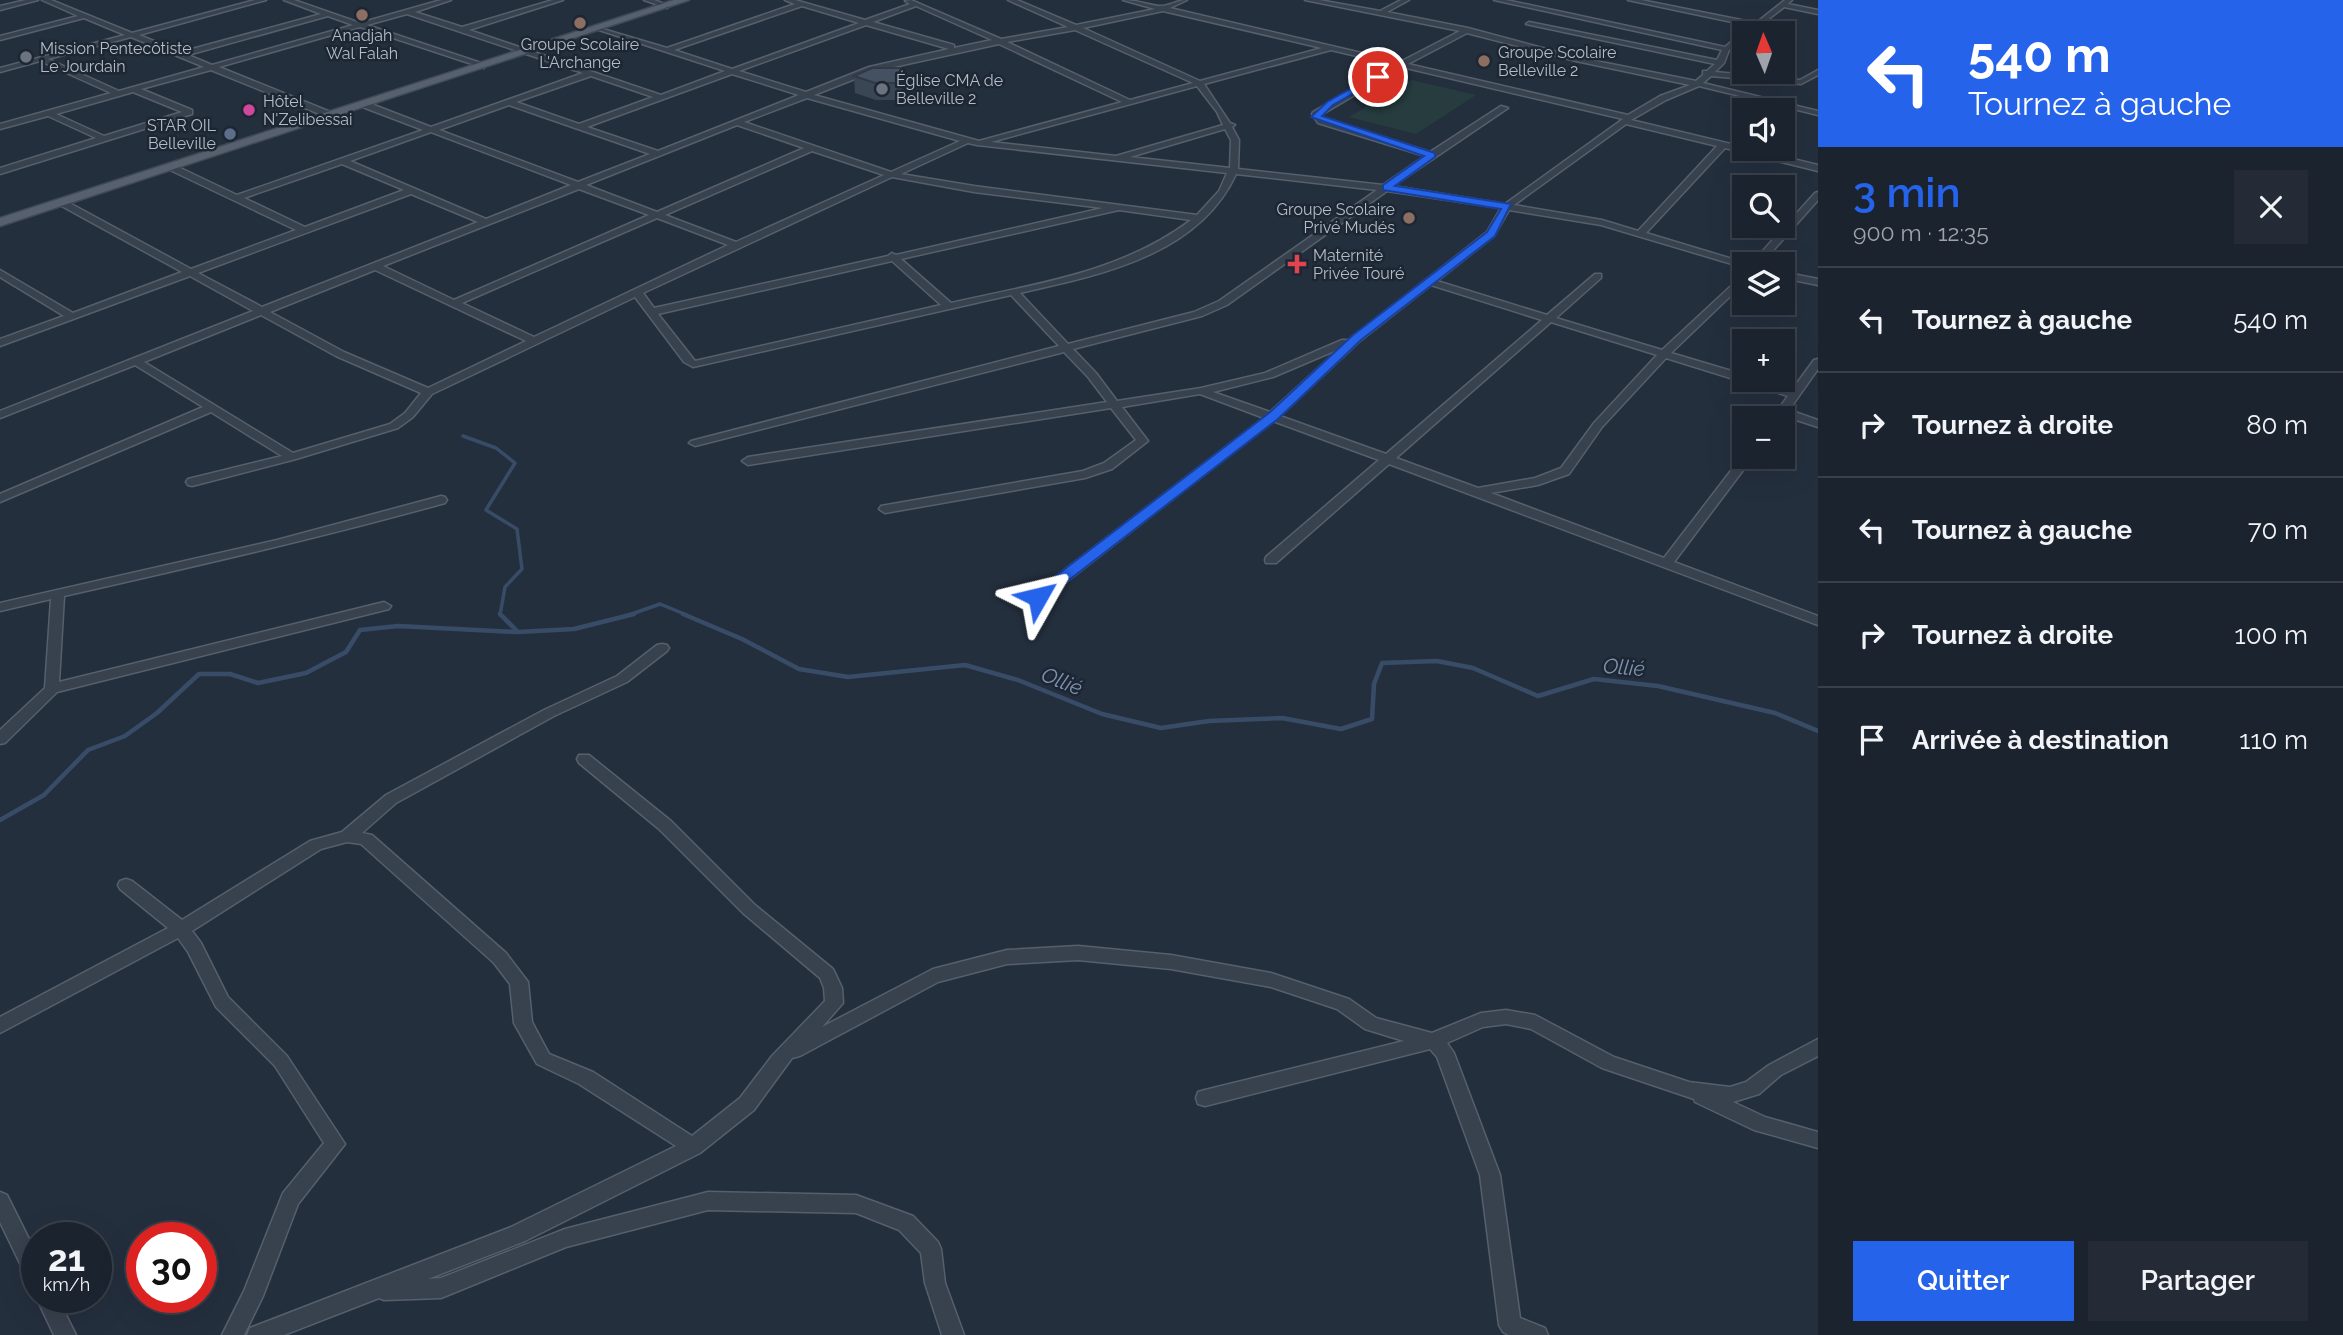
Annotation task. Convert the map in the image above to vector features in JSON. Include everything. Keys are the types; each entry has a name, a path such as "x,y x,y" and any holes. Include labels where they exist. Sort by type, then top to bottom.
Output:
{"main road":[{"path":"0,222 684,0"}],"street":[{"path":"0,8 36,0"},
{"path":"0,69 263,0"},
{"path":"287,0 481,66"},
{"path":"0,127 409,12 433,2 448,0"},
{"path":"464,29 560,0"},
{"path":"647,0 667,6"},
{"path":"788,0 955,48"},
{"path":"906,0 1003,42 1128,102"},
{"path":"637,292 693,364 1118,266 1150,253 1199,218 1222,194 1235,173 1236,145 1231,124 1200,83 1012,0"},
{"path":"1126,0 1332,47 1818,168"},
{"path":"0,415 803,94 872,69 955,48 1003,42 1164,9 1184,0"},
{"path":"1308,0 1468,30 1576,59 1698,84 1818,113"},
{"path":"1382,12 1406,0"},
{"path":"1497,0 1726,49"},
{"path":"1631,0 1738,21"},
{"path":"1660,6 1669,0"},
{"path":"50,1 330,115"},
{"path":"1757,21 1785,2 1818,12"},
{"path":"668,50 802,4"},
{"path":"579,127 916,4"},
{"path":"409,12 660,97"},
{"path":"180,55 328,14"},
{"path":"0,38 85,16"},
{"path":"1529,24 1720,63"},
{"path":"598,28 803,94 972,142 1111,160 1387,188 1507,206 1581,218 1732,261"},
{"path":"1431,155 1315,117 1330,103 1468,30"},
{"path":"1038,597 1273,416 1357,338 1491,234 1507,206 1627,120 1663,98 1698,84 1706,73 1720,63 1726,49 1732,43"},
{"path":"192,482 292,457 394,426 428,392 736,245 972,142 1332,47"},
{"path":"41,59 118,93"},
{"path":"1801,82 1818,72"},
{"path":"1706,73 1818,86"},
{"path":"237,198 590,74"},
{"path":"0,171 189,112 133,89"},
{"path":"508,102 658,153"},
{"path":"363,104 736,245"},
{"path":"695,443 1180,319 1223,303 1431,155 1504,108"},
{"path":"48,113 104,139"},
{"path":"735,122 893,175 1199,218"},
{"path":"1111,160 1231,124"},
{"path":"1640,234 1723,145"},
{"path":"454,303 810,149"},
{"path":"342,161 486,222"},
{"path":"171,167 306,230"},
{"path":"0,344 410,191"},
{"path":"1767,252 1818,195"},
{"path":"61,202 264,310 340,354 428,392"},
{"path":"652,312 892,256 1117,208"},
{"path":"892,256 948,306"},
{"path":"375,266 533,341"},
{"path":"2,276 73,317"},
{"path":"1271,560 1598,276"},
{"path":"1795,277 1818,282"},
{"path":"1430,282 1732,375"},
{"path":"1478,492 1538,481 1565,471 1598,425 1664,354 1732,289"},
{"path":"885,509 1085,474 1108,466 1142,441 1116,403 1066,346 1013,292"},
{"path":"748,461 1201,391 1269,375 1357,338"},
{"path":"134,360 209,409 292,457"},
{"path":"1787,406 1818,362"},
{"path":"1201,391 1478,492 1818,621"},
{"path":"1787,392 1796,395"},
{"path":"0,498 209,409"},
{"path":"1795,419 1818,424"},
{"path":"1667,563 1738,469"},
{"path":"0,607 338,531 440,500"},
{"path":"52,689 58,593"},
{"path":"0,739 52,689 384,606"},
{"path":"0,1026 181,929 316,845 347,835 391,799 549,713 622,679 662,648"},
{"path":"258,1335 289,1329 372,1290 518,1234 693,1147 747,1104 778,1061 834,1003 827,974 749,909 665,825 584,759"},
{"path":"347,835 366,839 500,958 519,982 523,1023 543,1059 586,1078 693,1147"},
{"path":"126,885 181,929 195,948 222,1002 281,1061 335,1144 290,1199 253,1296 233,1335"},
{"path":"778,1061 933,976 1007,957 1078,953 1171,962 1271,980 1343,1004 1371,1024 1433,1041 1445,1053 1490,1175 1510,1325 1537,1335"},
{"path":"1205,1098 1433,1041 1481,1020 1515,1018 1535,1022 1608,1063 1689,1090 1761,1124 1818,1140"},
{"path":"1689,1090 1730,1095 1752,1088 1776,1070 1818,1047"},
{"path":"0,1201 21,1244"},
{"path":"372,1290 441,1288 565,1238 708,1201 856,1204 906,1223 931,1249 935,1283 953,1335"},
{"path":"54,1313 65,1335"}],"green space":[{"path":"1412,80 1476,95 1416,134 1349,117"}],"building":[{"path":"872,68 901,68 902,83 875,83 854,76"}],"waterway":[{"name":"Ollié","path":"463,436 496,448 515,463 486,510 517,529 522,569 505,587 500,614"},
{"name":"Ollié","path":"629,615 660,604 687,615"},
{"name":"Ollié","path":"500,614 518,632 574,629 634,614"},
{"name":"Ollié","path":"683,614 742,639 799,669 848,677 965,665 1018,680 1102,714 1161,728 1209,721 1282,718 1341,729 1372,719 1374,684 1382,663 1437,661 1473,668 1538,696 1594,679 1658,686 1775,713 1818,731"},
{"path":"0,820 44,795 88,750 125,736 157,713 199,674 230,674 258,683 306,673 346,652 360,630 398,626 517,632"}],"place":[{"name":"Anadjah Wal Falah","path":"362,15"},
{"name":"Groupe Scolaire L'Archange","path":"580,23"},
{"name":"Mission Pentecôtiste Le Jourdain","path":"26,57"},
{"name":"Groupe Scolaire Belleville 2","path":"1484,61"},
{"name":"Église CMA de Belleville 2","path":"882,89"},
{"name":"Hôtel N'Zelibessai","path":"249,110"},
{"name":"STAR OIL Belleville","path":"230,134"},
{"name":"Groupe Scolaire Privé Mudés","path":"1409,218"},
{"name":"Maternité Privée Touré","path":"1297,264"}],"route":[{"path":"1038,597 1273,416 1357,338 1491,234 1507,206 1387,188 1431,155 1315,117 1330,103 1378,77"}]}
